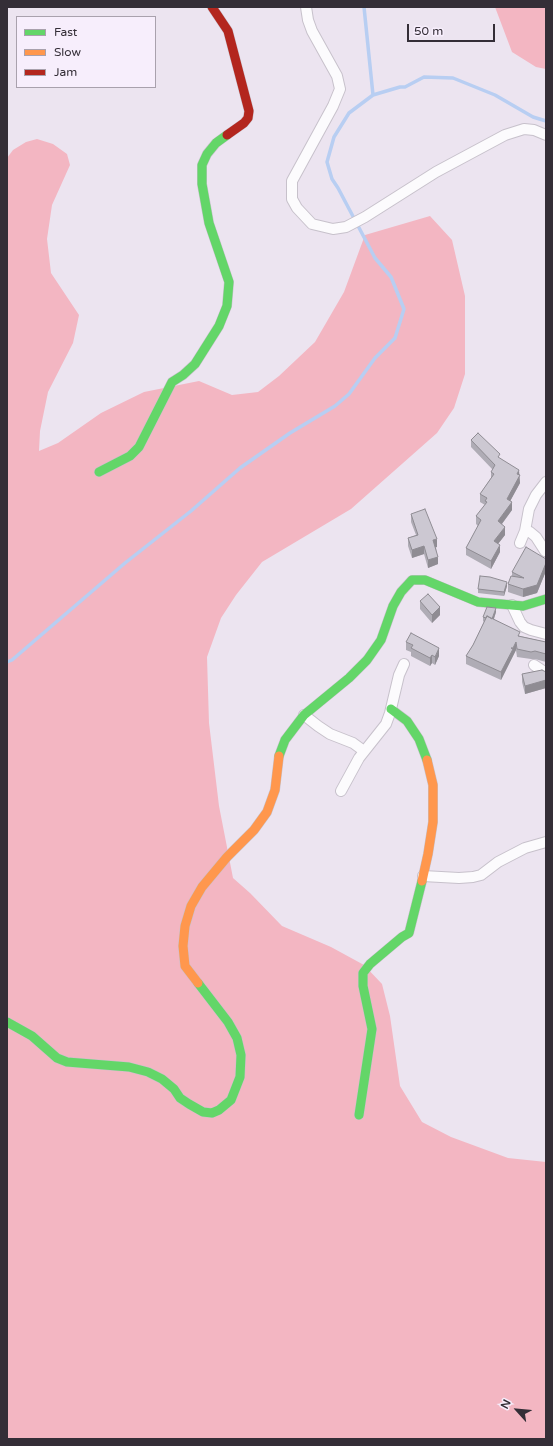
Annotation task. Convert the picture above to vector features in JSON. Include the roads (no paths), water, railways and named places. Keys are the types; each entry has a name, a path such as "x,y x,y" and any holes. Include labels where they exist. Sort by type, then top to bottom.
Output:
{"street":[{"path":"99,472 130,456 140,447 172,382 183,375 195,364 219,326 227,306 229,282 209,223 202,184 202,165 207,154 216,143 244,123 248,118 249,111 228,30 212,7"},
{"path":"306,7 308,20 312,31 337,76 340,89 333,106 292,181 292,199 297,208 312,224 333,229 346,227 436,172 504,135 524,129 534,130 546,135"},
{"path":"520,543 525,531 529,510 536,494 546,482"},
{"path":"525,531 530,532 536,537 545,551"},
{"path":"7,1022 32,1036 57,1058 67,1062 129,1067 148,1072 162,1079 180,1098 203,1112 218,1110 231,1100 240,1078 242,1056 237,1038 228,1022 186,966 183,946 185,926 191,906 202,887 227,857 254,830 267,812 275,790 280,751 285,740 304,715 349,678 367,660 381,640 393,606 401,592 412,580 418,578 425,580 478,602 523,606 546,599"},
{"path":"512,605 524,627 546,634"},
{"path":"341,791 364,751 386,724 399,675 404,664"},
{"path":"534,665 546,673"},
{"path":"359,1115 372,1029 366,996 362,986 363,973 370,964 402,937 409,933 428,854 433,822 433,785 426,755 419,739 407,721 391,709"},
{"path":"304,715 324,730 343,740 353,743 364,751"},
{"path":"423,876 459,878 473,877 481,874 498,862 526,848 546,842"}],"waterway":[{"path":"364,7 373,95"},
{"path":"7,662 12,660 125,563 191,511 240,468 290,433 335,406 349,394 375,358 395,338 404,309 391,277 375,258 332,179 327,162 334,137 349,113 373,95 400,87 405,87 424,77 453,78 495,95 533,117 546,121"}]}
